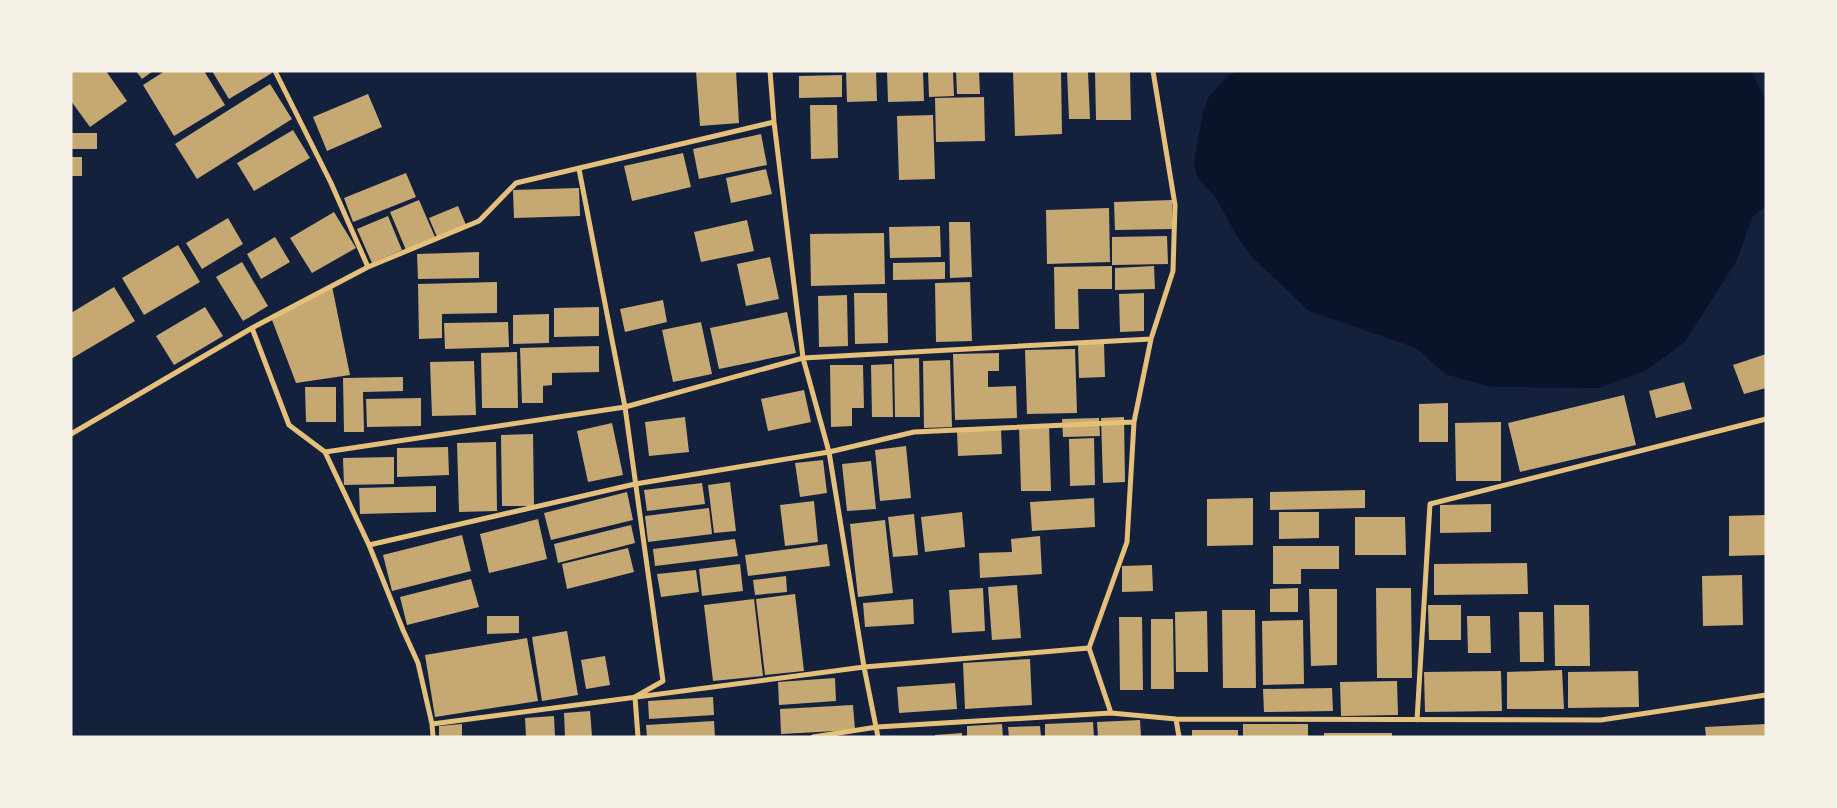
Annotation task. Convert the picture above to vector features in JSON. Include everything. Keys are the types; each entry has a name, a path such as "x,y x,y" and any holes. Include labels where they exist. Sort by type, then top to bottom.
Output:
{"street":[{"path":"275,71 331,183 368,267"},
{"path":"770,71 774,122 803,358 829,452 864,667 878,737"},
{"path":"1111,713 1089,648 1127,542 1134,422 1151,339 1173,270 1175,205 1153,71"},
{"path":"71,434 252,328 368,267 479,221 516,183 774,122"},
{"path":"579,169 625,407 663,681 635,696"},
{"path":"252,328 289,425 325,452 369,545 418,663 432,724 433,737"},
{"path":"325,452 625,407 803,358 1151,339"},
{"path":"1417,720 1430,504 1766,419"},
{"path":"369,545 635,484 829,452 914,432 1134,422"},
{"path":"432,724 864,667 1089,648"},
{"path":"635,696 638,737"},
{"path":"813,737 877,727 1111,713 1176,719 1601,720 1766,696"},
{"path":"1176,719 1179,737"}],"water":[{"path":"1238,71 1751,71 1766,101 1766,206 1753,216 1736,262 1684,343 1645,371 1599,388 1491,387 1445,374 1416,348 1309,311 1252,257 1237,236 1215,197 1197,177 1194,161 1203,112 1209,96 1228,76"}],"building":[{"path":"71,71 106,71 127,101 90,127 71,101"},
{"path":"136,71 153,71 142,79"},
{"path":"165,71 204,71 225,105 174,136 143,85"},
{"path":"212,71 271,71 272,73 229,99"},
{"path":"696,71 736,71 739,123 700,126"},
{"path":"846,71 876,71 877,101 847,102"},
{"path":"887,71 923,71 924,101 888,102"},
{"path":"928,71 953,71 954,96 929,97"},
{"path":"956,71 979,71 980,94 957,94"},
{"path":"1013,71 1061,71 1062,134 1015,136"},
{"path":"1067,71 1088,71 1090,119 1069,119"},
{"path":"1095,71 1130,71 1131,120 1096,120"},
{"path":"842,75 842,97 799,98 799,76"},
{"path":"270,84 292,119 197,179 175,144"},
{"path":"368,94 382,127 327,151 313,117"},
{"path":"984,97 985,141 936,142 935,98"},
{"path":"810,105 837,105 838,158 811,159"},
{"path":"933,115 935,179 899,180 897,116"},
{"path":"293,130 310,158 254,191 237,163"},
{"path":"71,133 97,133 97,149 71,149"},
{"path":"761,134 767,165 699,179 693,149"},
{"path":"683,153 691,187 632,201 624,166"},
{"path":"71,157 82,157 82,176 71,176"},
{"path":"766,169 772,194 731,203 726,178"},
{"path":"406,173 416,197 353,222 344,198"},
{"path":"579,188 580,216 514,218 513,190"},
{"path":"419,200 435,237 406,250 390,212"},
{"path":"1172,200 1172,229 1115,230 1114,202"},
{"path":"458,206 466,225 437,237 429,218"},
{"path":"1109,208 1110,262 1047,264 1046,210"},
{"path":"334,212 356,248 312,273 290,238"},
{"path":"388,216 402,250 372,263 357,229"},
{"path":"228,218 243,244 202,269 186,243"},
{"path":"747,220 754,251 701,262 694,232"},
{"path":"949,222 970,222 972,277 950,278"},
{"path":"940,226 941,257 890,258 889,227"},
{"path":"884,233 885,284 811,286 810,234"},
{"path":"1167,236 1168,264 1112,265 1112,237"},
{"path":"275,237 290,262 261,279 247,254"},
{"path":"178,245 200,282 144,315 122,278"},
{"path":"479,252 479,278 418,279 417,254"},
{"path":"770,257 779,299 746,306 737,264"},
{"path":"242,262 268,306 243,321 216,277"},
{"path":"945,262 945,279 893,280 893,263"},
{"path":"1112,266 1112,289 1078,289 1079,329 1055,329 1054,267"},
{"path":"1154,266 1155,289 1115,290 1115,268"},
{"path":"497,282 497,313 442,314 442,338 419,339 418,284"},
{"path":"970,282 972,341 936,342 935,283"},
{"path":"332,286 350,375 296,383 272,320"},
{"path":"114,287 135,321 71,359 71,313"},
{"path":"854,293 887,293 888,343 855,344"},
{"path":"1144,293 1144,331 1120,332 1119,294"},
{"path":"847,295 848,346 819,347 818,296"},
{"path":"663,300 667,322 625,332 620,309"},
{"path":"205,307 223,336 174,365 156,336"},
{"path":"599,307 599,336 554,337 554,308"},
{"path":"787,312 796,353 719,369 710,328"},
{"path":"549,314 549,343 513,344 513,315"},
{"path":"508,322 509,347 445,349 444,323"},
{"path":"701,322 712,374 673,382 662,330"},
{"path":"1104,343 1105,377 1079,378 1078,344"},
{"path":"599,346 599,372 552,373 552,385 543,386 543,403 522,403 520,348"},
{"path":"1075,349 1077,413 1027,414 1025,350"},
{"path":"517,352 518,408 482,408 481,353"},
{"path":"999,353 999,371 988,371 988,387 1016,386 1017,418 955,420 953,354"},
{"path":"1766,354 1766,388 1744,394 1733,365"},
{"path":"919,358 920,417 895,417 894,359"},
{"path":"950,360 952,427 924,428 923,361"},
{"path":"474,361 476,415 432,416 430,362"},
{"path":"892,364 893,417 872,417 871,365"},
{"path":"830,365 863,365 864,408 852,408 852,426 831,427"},
{"path":"403,377 403,391 363,392 364,432 344,432 343,378"},
{"path":"1684,382 1692,409 1656,418 1649,391"},
{"path":"305,387 336,387 336,422 306,422"},
{"path":"804,390 811,422 768,431 761,399"},
{"path":"1624,395 1636,445 1520,472 1508,423"},
{"path":"421,398 421,426 367,427 366,399"},
{"path":"1448,403 1448,442 1419,442 1419,404"},
{"path":"685,417 689,452 649,456 645,422"},
{"path":"1124,417 1125,482 1103,483 1101,418"},
{"path":"1099,418 1100,436 1063,437 1062,419"},
{"path":"1501,422 1501,481 1456,481 1455,423"},
{"path":"612,423 623,475 588,482 577,431"},
{"path":"1019,425 1049,425 1051,491 1021,491"},
{"path":"1001,429 1002,454 958,456 957,431"},
{"path":"533,434 534,506 502,506 501,435"},
{"path":"1094,438 1095,485 1070,486 1069,439"},
{"path":"496,442 497,511 459,512 457,443"},
{"path":"906,446 911,498 880,501 875,450"},
{"path":"448,447 449,475 397,477 397,448"},
{"path":"394,457 394,484 344,485 343,458"},
{"path":"823,460 827,493 800,497 795,463"},
{"path":"871,461 876,509 847,511 842,464"},
{"path":"730,482 736,531 714,533 708,485"},
{"path":"702,483 705,504 647,511 644,490"},
{"path":"436,486 436,512 360,514 359,488"},
{"path":"1365,490 1365,508 1270,510 1270,492"},
{"path":"627,492 633,520 551,540 544,513"},
{"path":"1094,498 1095,527 1032,531 1030,502"},
{"path":"1253,498 1253,545 1207,546 1207,499"},
{"path":"814,501 818,542 785,546 780,505"},
{"path":"1491,504 1491,532 1440,533 1440,505"},
{"path":"709,508 712,534 648,542 645,516"},
{"path":"962,512 965,547 925,552 921,517"},
{"path":"1279,512 1319,512 1319,538 1279,539"},
{"path":"914,514 918,555 893,557 888,517"},
{"path":"1766,515 1766,555 1729,556 1729,516"},
{"path":"1355,517 1405,517 1406,555 1355,555"},
{"path":"538,519 547,559 489,573 480,534"},
{"path":"885,520 893,593 858,597 850,524"},
{"path":"631,525 635,543 558,563 554,544"},
{"path":"462,535 471,571 392,591 383,555"},
{"path":"1040,536 1042,574 980,578 979,553 1012,552 1011,539"},
{"path":"735,539 738,556 655,566 653,549"},
{"path":"827,544 830,566 748,576 745,555"},
{"path":"1273,546 1339,546 1339,569 1301,569 1301,584 1273,584"},
{"path":"628,548 634,572 567,589 562,564"},
{"path":"1527,563 1528,594 1434,595 1434,564"},
{"path":"740,564 743,591 702,596 699,569"},
{"path":"1152,565 1153,591 1122,592 1122,566"},
{"path":"696,570 699,592 661,597 657,574"},
{"path":"1742,575 1743,625 1703,626 1702,576"},
{"path":"786,576 787,592 755,595 753,580"},
{"path":"471,579 479,607 407,625 400,597"},
{"path":"1017,585 1021,638 992,640 988,587"},
{"path":"983,588 985,631 952,633 949,590"},
{"path":"1298,588 1298,612 1270,612 1270,589"},
{"path":"1376,588 1411,588 1412,678 1377,678"},
{"path":"1309,589 1337,589 1337,665 1311,666"},
{"path":"795,594 804,671 765,675 756,599"},
{"path":"754,599 763,676 713,681 704,605"},
{"path":"913,599 914,624 865,627 863,603"},
{"path":"1428,605 1461,605 1461,640 1429,640"},
{"path":"1554,605 1589,605 1590,666 1555,666"},
{"path":"1222,610 1255,610 1256,688 1223,688"},
{"path":"1207,611 1208,672 1176,672 1175,612"},
{"path":"1519,612 1543,612 1544,662 1520,662"},
{"path":"487,616 519,616 519,633 487,634"},
{"path":"1467,616 1490,616 1491,653 1468,653"},
{"path":"1119,617 1142,617 1143,690 1120,690"},
{"path":"1151,619 1173,619 1174,689 1151,689"},
{"path":"1303,620 1304,684 1263,685 1262,621"},
{"path":"567,631 578,695 542,701 532,637"},
{"path":"527,638 538,701 435,717 425,655"},
{"path":"605,656 610,685 586,689 581,660"},
{"path":"1030,659 1032,705 965,709 963,663"},
{"path":"1562,670 1564,709 1507,709 1507,672"},
{"path":"1501,671 1502,711 1425,712 1424,672"},
{"path":"1638,671 1639,707 1568,708 1568,672"},
{"path":"835,678 836,701 779,705 778,682"},
{"path":"1397,681 1398,715 1341,716 1340,682"},
{"path":"955,683 957,709 899,713 897,687"},
{"path":"1332,688 1333,711 1264,712 1263,689"},
{"path":"713,697 714,715 649,719 648,701"},
{"path":"853,705 855,730 781,734 780,709"},
{"path":"590,711 592,736 565,737 564,713"},
{"path":"554,716 555,737 526,737 525,718"},
{"path":"1140,720 1141,737 1098,737 1097,722"},
{"path":"714,721 715,737 647,737 646,725"},
{"path":"1093,722 1094,737 1045,737 1045,724"},
{"path":"462,724 462,737 439,737 439,726"},
{"path":"1002,724 1003,737 967,737 967,726"},
{"path":"1243,724 1308,724 1308,737 1243,737"},
{"path":"1766,724 1766,737 1706,737 1705,727"},
{"path":"1040,726 1041,737 1009,737 1008,727"},
{"path":"1192,730 1238,730 1238,737 1192,737"},
{"path":"962,733 962,737 935,737 935,735"},
{"path":"1324,733 1392,733 1392,737 1324,737"}]}
